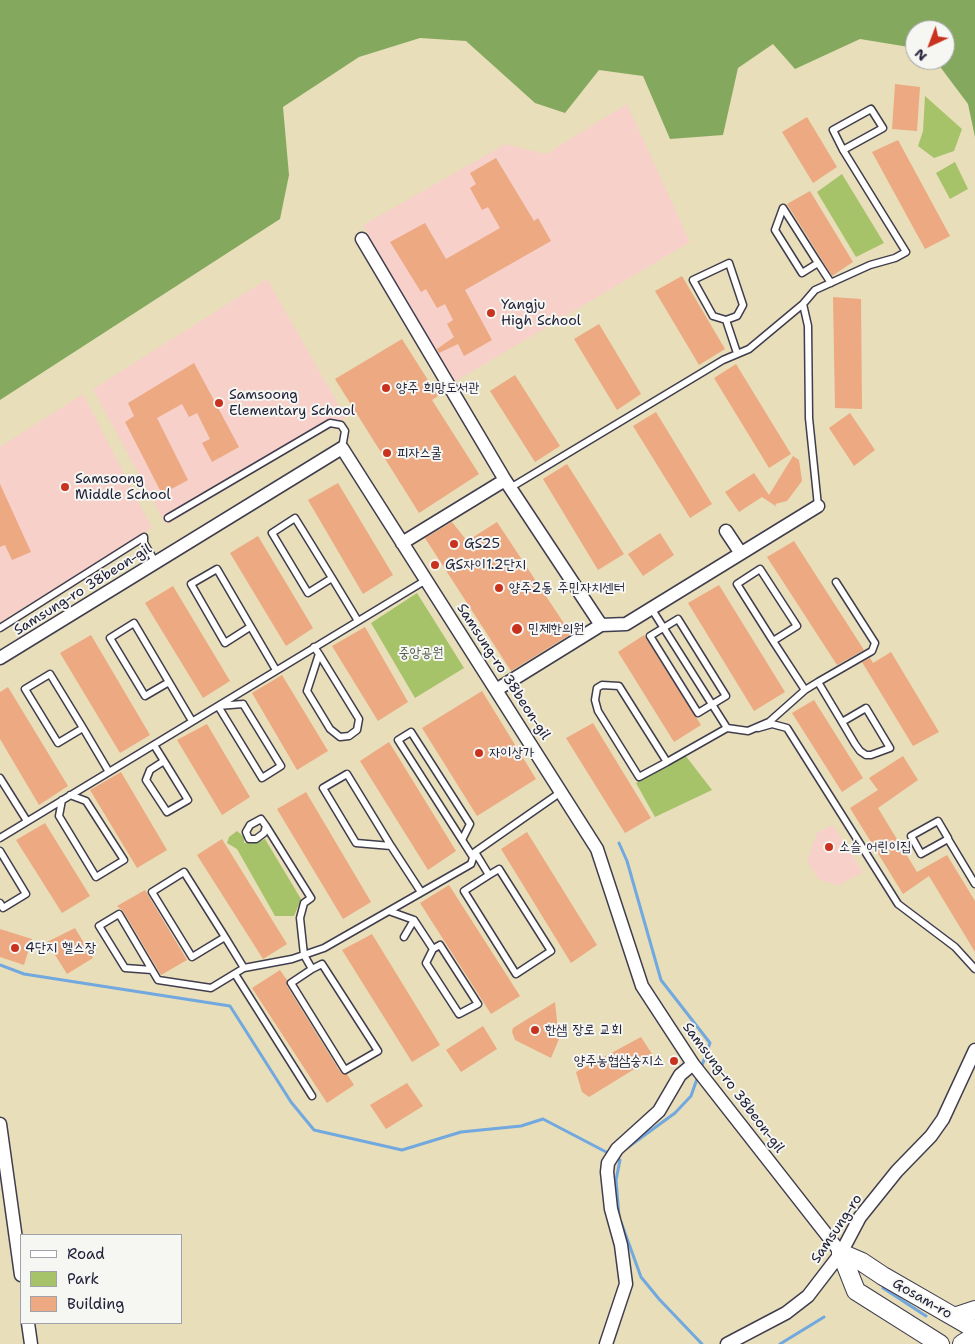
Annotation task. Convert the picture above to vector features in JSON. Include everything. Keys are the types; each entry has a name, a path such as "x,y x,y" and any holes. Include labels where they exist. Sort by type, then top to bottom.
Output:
{"street":[{"path":"362,239 508,484 600,625"},
{"name":"Samsung-ro 38beon-gil","path":"0,658 342,448 597,849 642,986 697,1069 841,1253"},
{"path":"402,543 508,484"},
{"path":"496,690 600,625 626,624 740,552 818,506"},
{"path":"726,531 740,552"},
{"name":"Samsung-ro","path":"727,1344 786,1313 808,1296 841,1253 860,1217 897,1171 931,1136 942,1119 975,1050"},
{"path":"606,1344 626,1284 621,1245 610,1210 607,1172 613,1156 659,1111 680,1075 697,1069"},
{"path":"0,1124 20,1268"},
{"name":"Gosam-ro","path":"841,1253 862,1262 975,1329"},
{"name":"Gosam-ro","path":"841,1253 856,1291 940,1344"},
{"path":"872,1301 870,1280 877,1272"},
{"path":"954,1317 975,1310"},
{"path":"28,1324 31,1344"},
{"path":"962,1344 975,1336"}],"lane":[{"path":"508,484 737,353 748,349 768,335 803,304 815,290 870,265 895,258 906,252 844,150 833,130 871,109 883,128 844,150"},
{"path":"818,263 802,273 776,230 783,208 831,283"},
{"path":"729,263 743,305 737,316 726,320 713,316 693,280 729,263"},
{"path":"803,304 808,326 809,418 818,506"},
{"path":"726,320 737,353"},
{"path":"168,518 330,423 340,425 345,431 342,448"},
{"path":"332,578 308,593 272,533 295,518 332,578 358,621"},
{"path":"0,628 144,537 144,543 156,563"},
{"path":"250,628 225,643 191,584 217,569 276,670"},
{"path":"773,641 797,626 760,570 737,584 773,641 805,690"},
{"path":"0,838 426,580"},
{"path":"758,728 769,722 805,690 872,651 875,643 836,582"},
{"path":"651,608 726,728"},
{"path":"678,619 726,696 712,705 698,713 650,636 678,619"},
{"path":"169,682 144,696 110,638 134,623 169,682 192,721"},
{"path":"314,647 359,719 357,730 349,736 340,737 330,729 307,691 318,654"},
{"path":"83,728 58,743 25,689 50,674 83,728 109,772"},
{"path":"818,682 842,722 860,750 866,755 878,754 890,748 866,708 842,722"},
{"path":"667,762 620,686 602,685 597,688 595,700 598,711 639,777 667,762 726,728 748,731 772,724 787,728 898,904 955,947 975,968"},
{"path":"243,704 281,766 262,778 218,706 243,704"},
{"path":"462,840 470,824 411,732 398,740 462,840 489,875"},
{"path":"154,745 164,761 188,800 167,812 146,780 150,770 164,761"},
{"path":"391,846 356,843 323,788 348,774 421,892"},
{"path":"1,782 27,821"},
{"path":"152,970 126,968 99,926 119,914 158,980 211,988 244,968 304,955 324,948 470,864 474,854 561,792"},
{"path":"62,800 59,816 96,877 124,860 86,800 70,795"},
{"path":"948,838 938,821 911,836 921,854 948,839 975,884"},
{"path":"266,826 311,898 304,903 300,918 304,955 312,969"},
{"path":"0,851 3,862 26,894 3,908 0,902"},
{"path":"499,868 551,951 516,974 464,891 489,875 499,868"},
{"path":"225,937 192,958 152,892 184,872 225,937 244,968"},
{"path":"389,911 414,920 432,949"},
{"path":"404,937 414,920"},
{"path":"440,945 478,1004 459,1014 426,963 432,949 440,945"},
{"path":"322,964 378,1051 345,1070 291,983 312,969 322,964"},
{"path":"234,974 312,1096"}],"shaded area":[{"name":"Yangju High School","path":"627,104 690,242 451,384 363,225 506,144 546,154"},
{"name":"Samsoong Elementary School","path":"267,279 346,418 166,525 93,389"},
{"name":"Samsoong Middle School","path":"83,394 152,528 0,622 0,447"},
{"name":"소슬 어린이집","path":"833,825 863,872 839,885 819,880 807,861 817,833"}],"green space":[{"path":"0,0 975,0 975,137 968,104 942,70 955,70 955,20 905,20 905,46 860,39 795,69 773,44 738,68 723,135 670,139 643,76 599,70 565,113 535,103 466,41 420,38 359,57 283,107 289,175 280,219 0,400"},
{"path":"925,96 962,129 954,151 934,158 918,146 923,131"},
{"path":"955,162 968,189 950,199 936,173"},
{"path":"842,174 884,243 856,257 817,192"},
{"name":"중앙공원","path":"417,593 464,668 415,698 371,623"},
{"path":"685,755 712,790 655,817 636,783"},
{"path":"237,831 244,837 244,843 256,843 265,839 301,899 294,916 275,916 237,849 227,843 229,837"}],"building":[{"path":"895,84 920,87 917,131 892,129"},
{"path":"807,117 837,167 813,183 782,132"},
{"path":"898,140 950,236 925,249 872,152"},
{"path":"496,158 534,221 538,218 551,241 465,290 492,340 464,356 458,344 439,353 437,349 454,337 447,324 453,320 445,304 437,308 426,289 421,292 390,242 425,223 446,259 500,228 488,207 482,210 470,188 476,184 470,173"},
{"path":"810,191 853,262 832,276 787,204"},
{"path":"682,276 725,349 699,365 655,291"},
{"path":"833,297 861,299 862,409 835,408"},
{"path":"599,324 641,394 617,410 574,339"},
{"path":"402,339 438,396 432,400 479,474 419,513 335,379"},
{"path":"194,363 239,447 212,462 202,443 210,439 197,413 189,417 182,404 157,418 188,480 162,494 125,422 134,416 128,403"},
{"path":"736,364 791,454 769,468 714,378"},
{"path":"515,375 560,446 535,462 490,391"},
{"path":"656,412 712,504 690,518 633,426"},
{"path":"850,413 875,450 854,466 829,428"},
{"path":"793,456 799,460 802,481 787,501 775,504 777,507 762,497 739,512 725,492 754,473 769,495"},
{"path":"567,464 624,554 598,570 543,479"},
{"path":"338,483 393,575 363,594 308,500"},
{"path":"0,484 31,552 12,560 5,545 0,547"},
{"name":"양주2동 주민자치센터","path":"452,522 467,541 497,522 571,634 511,671 425,538"},
{"path":"660,533 674,555 643,576 628,554"},
{"path":"258,536 313,628 286,646 230,553"},
{"path":"794,541 864,650 837,665 767,557"},
{"path":"719,585 785,692 754,711 688,603"},
{"path":"173,586 230,681 203,698 145,603"},
{"path":"365,627 408,702 378,721 332,646"},
{"path":"91,635 150,735 120,753 60,653"},
{"path":"644,635 701,725 674,742 618,652"},
{"path":"891,652 939,732 913,746 862,662 870,658 873,663"},
{"path":"282,675 328,751 297,770 252,693"},
{"path":"8,687 68,786 39,805 0,739 0,692"},
{"name":"자이상가","path":"482,691 536,779 477,816 422,728"},
{"path":"814,700 863,778 842,792 792,713"},
{"path":"593,723 651,818 625,833 566,738"},
{"path":"207,724 250,797 222,815 177,740"},
{"path":"389,742 456,851 428,870 360,761"},
{"path":"903,756 918,780 878,808 917,872 947,855 975,901 975,952 929,876 903,894 850,808 878,790 869,778"},
{"path":"121,772 167,850 137,868 90,790"},
{"path":"306,792 371,902 343,919 277,809"},
{"path":"45,823 90,896 62,913 16,840"},
{"path":"527,832 597,945 571,963 501,849"},
{"path":"222,839 287,944 263,959 197,855"},
{"path":"449,885 520,996 491,1014 420,903"},
{"path":"145,890 187,960 161,975 123,911 117,906"},
{"path":"75,928 93,958 67,974 47,942"},
{"name":"4단지 헬스장","path":"0,929 32,939 24,965 0,957"},
{"path":"372,934 440,1045 412,1062 342,950"},
{"path":"280,970 287,980 287,986 341,1073 347,1074 354,1085 327,1103 252,988"},
{"name":"한샘 장로 교회","path":"555,1002 559,1039 551,1058 515,1040 512,1032 513,1028"},
{"path":"483,1026 497,1049 461,1072 446,1050"},
{"path":"641,1037 654,1057 589,1097 582,1092 576,1072"},
{"path":"407,1083 423,1106 386,1129 370,1105"}],"waterway":[{"path":"619,843 627,861 661,980 710,1043 701,1068"},
{"path":"0,965 24,974 230,1006 291,1102 314,1130 402,1150 461,1132 521,1126 543,1119 610,1154"},
{"path":"627,1148 675,1113 691,1096 698,1076"},
{"path":"616,1158 620,1160 616,1180 619,1216"},
{"path":"621,1222 641,1277 659,1299 702,1344"},
{"path":"883,1288 926,1316"},
{"path":"780,1344 824,1317"}],"place":[{"name":"Yangju High School","path":"491,313"},
{"name":"양주 희망도서관","path":"386,388"},
{"name":"Samsoong Elementary School","path":"219,403"},
{"name":"피자스쿨","path":"387,453"},
{"name":"Samsoong Middle School","path":"65,487"},
{"name":"GS25","path":"454,544"},
{"name":"GS자이1.2단지","path":"435,565"},
{"name":"양주2동 주민자치센터","path":"499,588"},
{"name":"민제한의원","path":"517,629"},
{"name":"자이상가","path":"479,753"},
{"name":"소슬 어린이집","path":"829,847"},
{"name":"4단지 헬스장","path":"15,948"},
{"name":"한샘 장로 교회","path":"535,1030"},
{"name":"양주농협삼숭지소","path":"674,1061"}]}
